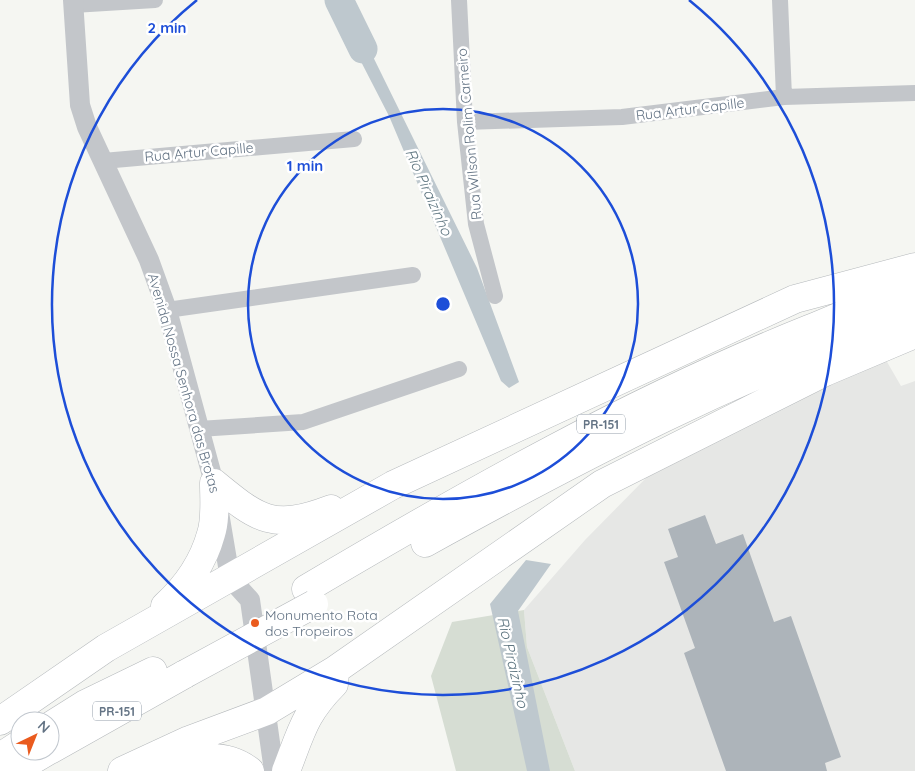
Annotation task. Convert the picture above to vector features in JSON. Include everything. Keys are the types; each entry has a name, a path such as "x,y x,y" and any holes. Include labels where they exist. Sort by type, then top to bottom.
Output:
{"highway":[{"path":"214,483 248,510 271,520 306,518 393,485 795,299 915,267"},
{"name":"PR-151","path":"310,596 494,481 628,410 750,353 915,287"},
{"name":"PR-151","path":"60,743 183,665 310,596 626,434 732,384 915,312"},
{"path":"122,771 189,740 267,711 335,670 602,484 825,372 915,334"},
{"path":"139,630 181,591 197,569 212,532 214,483"},
{"path":"0,722 106,648 393,485"},
{"name":"PR-151","path":"60,720 85,704 183,665"},
{"path":"286,771 298,736 316,703 334,684 335,670"},
{"path":"160,771 188,760 213,758 232,760 250,771"},
{"name":"PR-151","path":"14,771 31,761"}],"street":[{"path":"73,3 155,0"},
{"name":"Rua Wilson Rolim Carneiro","path":"459,0 465,122 476,224 494,296"},
{"path":"780,0 784,98"},
{"name":"Avenida Nossa Senhora das Brotas","path":"73,3 80,105 103,161 149,260 167,310 214,483 230,578"},
{"name":"Rua Artur Capille","path":"465,122 622,117 784,98 915,93"},
{"name":"Rua Artur Capille","path":"103,161 354,139"},
{"path":"167,310 413,275"},
{"path":"199,429 302,422 459,369"},
{"path":"230,578 250,600 274,771"}],"shaded area":[{"path":"883,355 901,386 915,381 915,771 575,771 527,647 524,610 585,540 647,477 740,427 828,387"},
{"path":"524,610 527,647 575,771 456,771 431,676 452,622"}],"water":[{"path":"351,12 477,268 519,382 509,388 501,381 389,116 337,15"},
{"path":"526,560 551,564 518,611 550,771 527,771 490,604"}],"building":[{"path":"705,515 716,544 743,534 774,622 791,616 841,757 825,763 827,771 726,771 684,653 695,648 664,562 678,557 668,529"}],"waterway":[{"name":"Rio Piraizinho","path":"339,0 363,49"}],"place":[{"name":"Monumento Rota dos Tropeiros","path":"255,623"}]}
